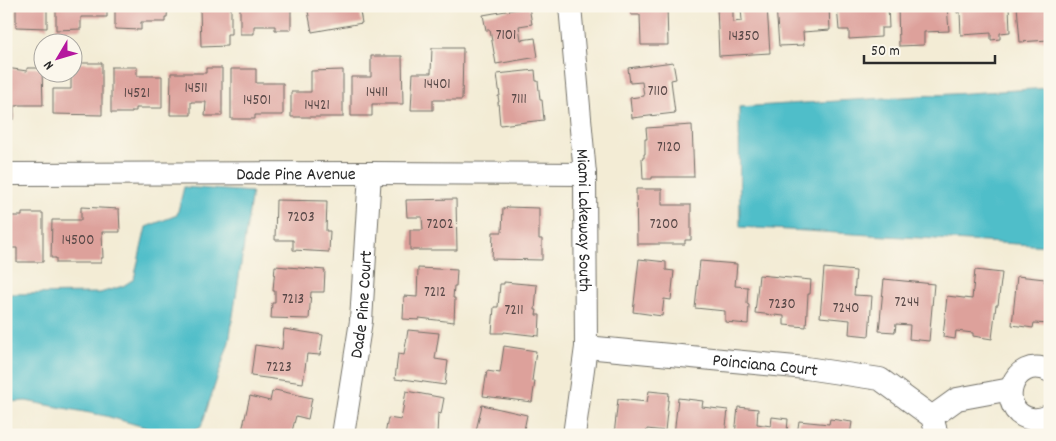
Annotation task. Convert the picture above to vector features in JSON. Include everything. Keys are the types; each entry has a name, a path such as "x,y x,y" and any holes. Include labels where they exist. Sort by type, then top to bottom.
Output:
{"street":[{"name":"Miami Lakeway South","path":"570,6 585,174 586,348 574,435"},
{"name":"Dade Pine Court","path":"343,435 361,320 370,173"},
{"name":"Dade Pine Avenue","path":"6,174 585,174"},
{"name":"Poinciana Court","path":"586,348 806,368 880,379 935,426 956,399 1011,389"},
{"path":"1050,371 1040,368 1024,370 1013,382 1011,389 1011,399 1014,407 1020,414 1037,420 1050,416"}],"water":[{"path":"1050,88 1050,246 740,227 739,107"},
{"path":"184,187 252,192 229,342 201,427 189,434 155,430 106,416 26,401 6,402 6,294 100,293 123,286 134,279 146,227 177,215"}],"building":[{"path":"16,6 47,6 47,28 16,27"},
{"path":"56,6 107,6 107,17 81,17 81,29 56,30"},
{"path":"115,6 168,6 167,17 165,17 165,22 141,22 141,30 115,29"},
{"path":"177,6 231,6 231,34 227,34 227,46 201,47 200,8 177,8"},
{"path":"240,6 291,6 291,30 275,30 275,26 254,26 254,34 240,34"},
{"path":"307,6 359,6 362,23 312,32"},
{"path":"631,6 667,6 668,45 641,45 640,15 631,15"},
{"path":"717,6 733,6 733,22 742,21 741,8 767,6 770,53 719,56"},
{"path":"776,6 829,6 830,30 803,32 804,45 779,46"},
{"path":"837,6 888,6 889,28 881,28 881,37 849,39 849,30 839,30"},
{"path":"898,6 947,6 949,31 924,32 924,45 899,46"},
{"path":"957,6 1009,6 1010,32 1000,33 1000,39 991,40 991,33 961,35 960,12 957,13"},
{"path":"1017,6 1050,6 1048,40 1020,42"},
{"path":"529,7 532,24 519,26 521,40 535,38 538,57 496,64 490,30 486,30 483,15"},
{"path":"432,48 463,48 462,100 433,100 433,110 411,110 413,73 431,73"},
{"path":"371,56 402,56 403,104 372,104 372,116 351,116 351,77 371,77"},
{"path":"673,62 676,79 671,80 675,113 632,118 630,98 644,96 642,82 630,83 628,68"},
{"path":"82,63 102,63 102,115 53,114 53,89 71,89 71,82 82,82"},
{"path":"111,67 137,67 137,76 162,76 162,108 136,108 136,111 132,111 132,113 111,113"},
{"path":"6,68 27,71 27,68 32,68 32,82 42,82 43,105 14,106 14,119 6,119"},
{"path":"206,68 222,68 222,116 205,116 206,102 191,102 191,115 170,115 171,73 206,73"},
{"path":"231,69 256,69 256,83 283,83 283,115 255,115 255,119 231,119"},
{"path":"343,70 343,117 291,117 291,92 311,92 311,71"},
{"path":"535,70 540,100 542,100 544,120 500,125 498,96 500,96 497,74"},
{"path":"692,125 694,177 652,177 652,179 643,179 642,158 644,158 645,154 645,139 647,139 646,128"},
{"path":"636,189 662,189 662,205 691,205 691,240 685,240 685,244 637,244"},
{"path":"456,199 457,250 410,250 410,230 423,230 422,217 407,217 406,200"},
{"path":"276,200 327,201 326,231 330,231 329,252 293,250 293,240 275,240"},
{"path":"81,207 119,209 120,232 102,232 103,258 101,258 101,263 56,263 56,258 51,258 52,220 81,220"},
{"path":"503,208 539,208 539,239 542,239 542,260 492,259 493,232 502,232"},
{"path":"22,213 43,213 43,262 17,262 17,248 6,248 6,216 22,216"},
{"path":"639,259 666,262 666,270 674,271 671,300 664,299 662,316 633,312"},
{"path":"700,261 737,264 735,286 748,287 748,324 725,322 725,311 695,308"},
{"path":"275,266 325,270 324,292 311,292 309,319 271,318 272,303 275,303 275,291 273,291"},
{"path":"418,268 457,270 453,298 455,298 454,322 419,318 419,320 403,319 404,296 417,297"},
{"path":"824,268 856,271 854,295 872,296 869,336 849,334 850,320 820,317"},
{"path":"975,270 1002,273 992,339 973,336 973,333 956,331 955,339 943,337 947,296 972,299"},
{"path":"759,275 811,280 810,294 808,294 806,327 784,325 784,316 755,313"},
{"path":"1017,276 1045,279 1044,282 1050,283 1050,324 1034,323 1033,328 1012,325"},
{"path":"884,279 934,284 929,341 909,339 910,325 896,324 895,332 879,331"},
{"path":"504,282 537,285 535,310 537,310 536,315 540,315 539,336 504,332 492,333 494,307 498,307 500,284 504,284"},
{"path":"284,329 323,335 320,355 307,354 303,383 251,376 255,345 282,349"},
{"path":"408,330 439,333 435,359 448,361 445,385 395,379 398,354 404,355"},
{"path":"504,346 536,351 532,381 535,381 532,402 483,396 487,371 500,373"},
{"path":"275,390 312,398 308,419 296,416 291,435 241,435 250,396 270,401 272,392"},
{"path":"406,391 444,398 441,414 438,413 437,435 385,435 388,418 401,420"},
{"path":"649,391 669,393 665,431 647,429 646,435 614,435 618,399 647,402"},
{"path":"678,398 703,401 702,407 728,410 725,435 674,435"},
{"path":"482,405 527,415 523,435 475,435"},
{"path":"738,407 758,409 757,424 771,426 772,417 788,419 787,432 785,431 785,435 735,435"},
{"path":"830,419 852,422 850,435 797,435 799,421 829,424"}]}
